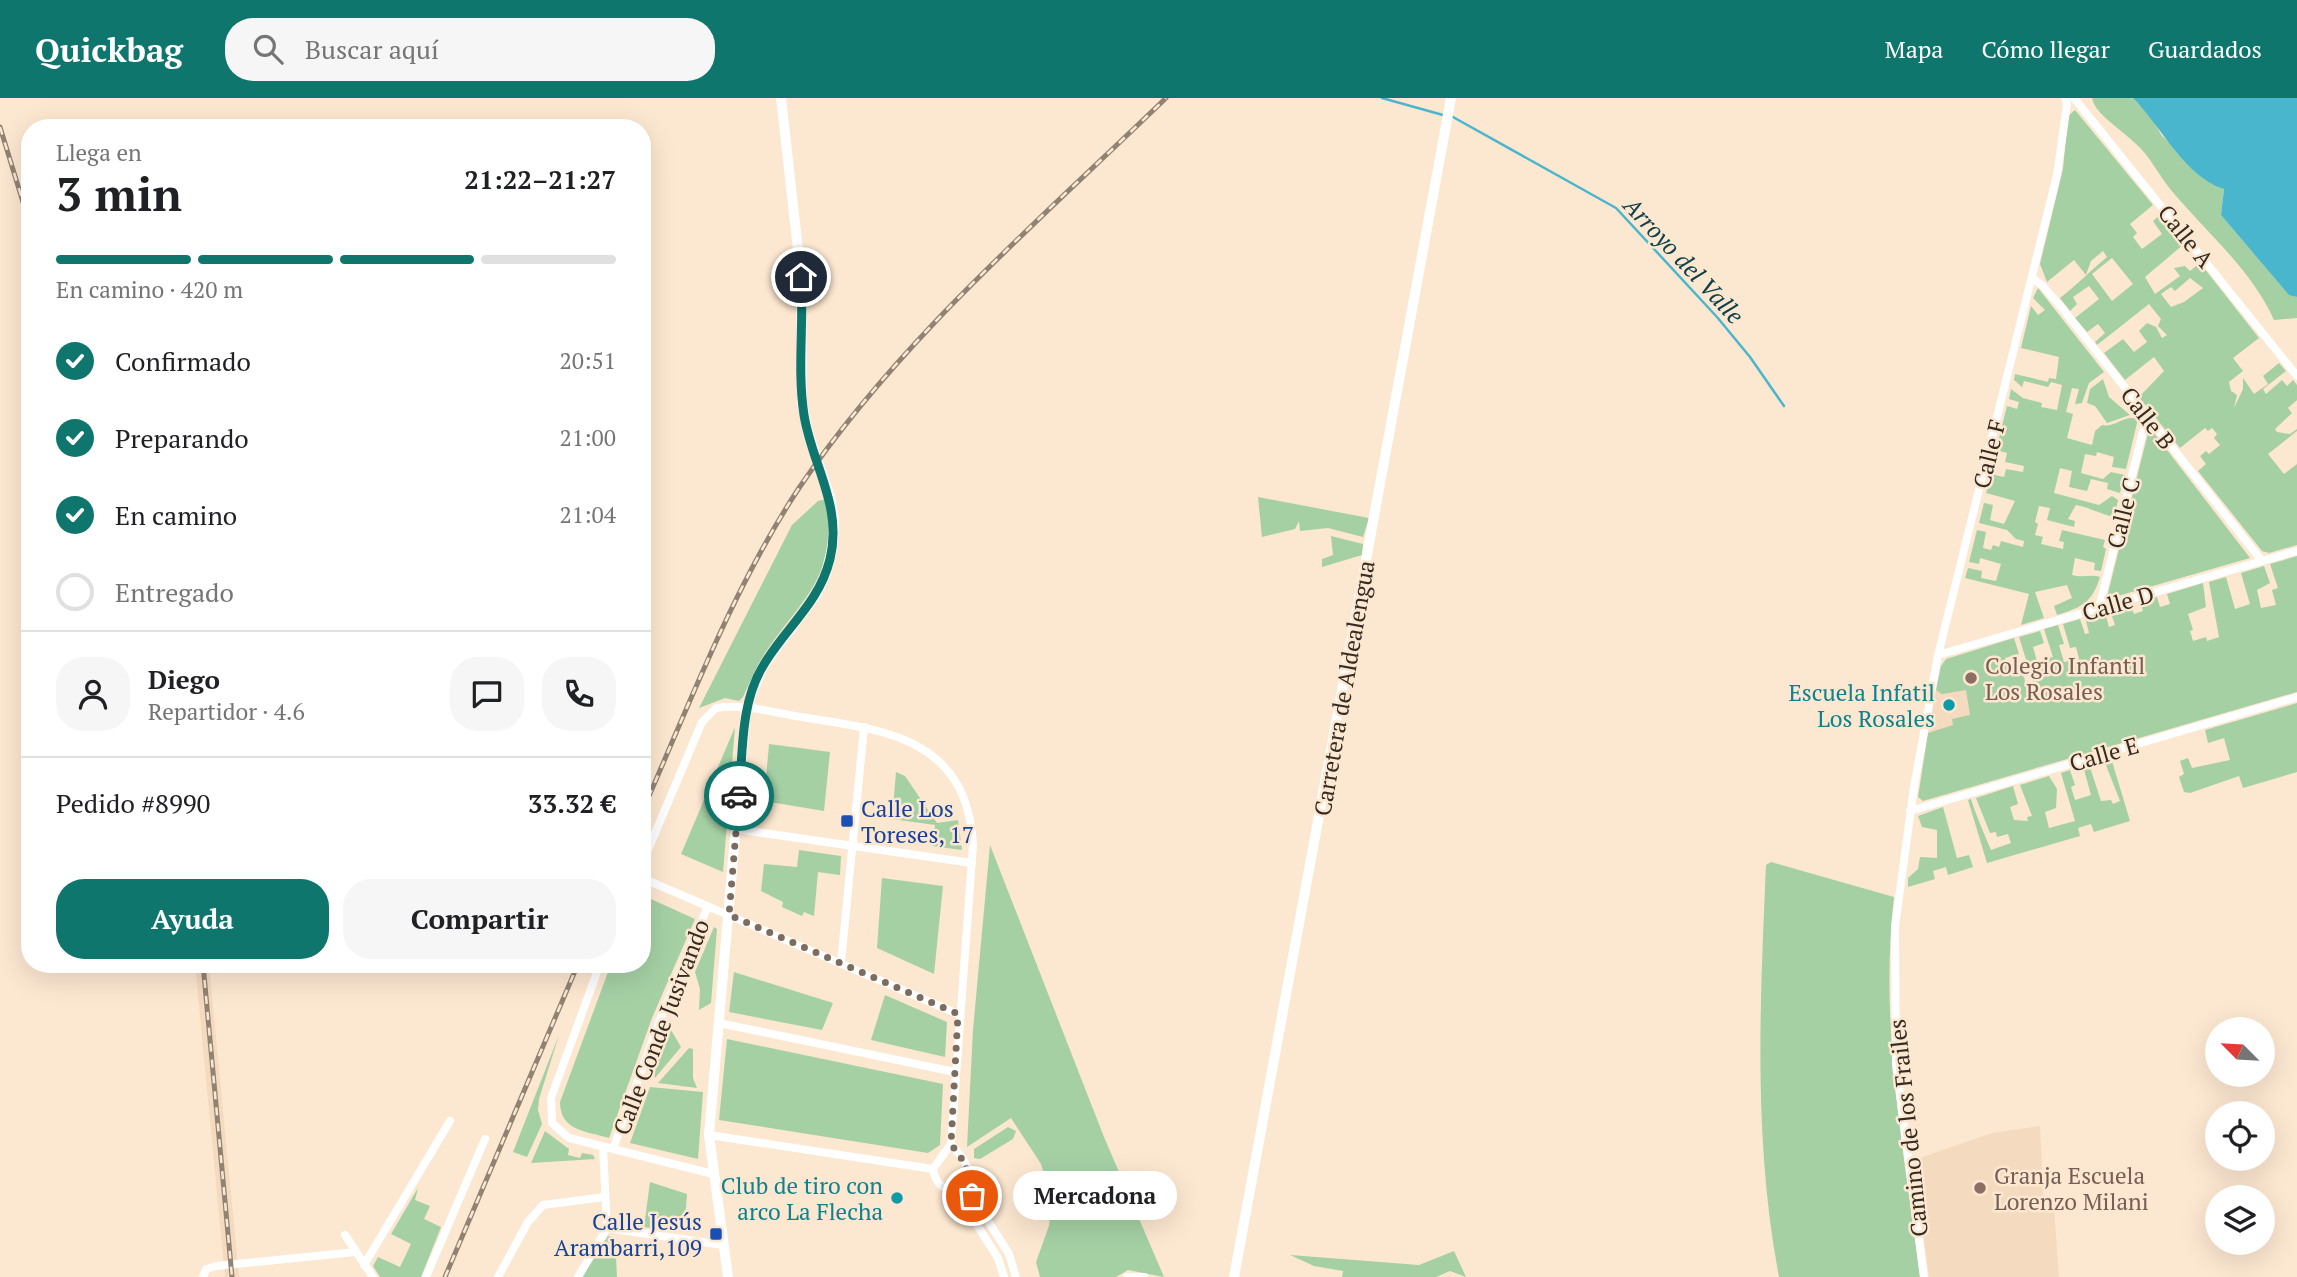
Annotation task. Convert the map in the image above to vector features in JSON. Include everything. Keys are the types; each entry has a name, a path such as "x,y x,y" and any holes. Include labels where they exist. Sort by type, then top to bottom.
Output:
{"street":[{"path":"729,1277 709,1135 746,709 763,666 806,611 826,575 833,544 834,519 830,497 808,432 801,387 801,277 780,98"},
{"name":"Carretera de Aldealengua","path":"1234,1277 1451,98"},
{"name":"Calle F","path":"1910,811 1938,654 2057,175 2067,104 2065,98"},
{"name":"Calle A","path":"2074,98 2297,376"},
{"name":"Calle B","path":"2032,278 2056,300 2262,561"},
{"name":"Calle C","path":"2099,608 2143,431 2149,418"},
{"name":"Calle D","path":"1938,654 2297,551"},
{"name":"Calle E","path":"1910,811 2297,697"},
{"path":"651,843 702,722 716,708 746,709 864,727 905,739 939,763 962,795 971,826 972,863 958,1014 951,1144 933,1170 934,1181 943,1188 954,1189 964,1183 968,1172 951,1144"},
{"path":"841,963 864,727"},
{"name":"Camino de los Frailes","path":"1910,811 1895,926 1896,1065 1924,1277"},
{"path":"736,829 972,863"},
{"path":"651,882 958,1014"},
{"name":"Calle Conde Jusivando","path":"613,1149 659,1021 708,906"},
{"path":"597,973 551,1098 552,1123 569,1138 713,1174"},
{"path":"719,1023 955,1072"},
{"path":"364,1265 450,1121"},
{"path":"709,1135 933,1170"},
{"path":"426,1277 485,1139"},
{"path":"578,1277 607,1228 603,1147"},
{"path":"941,1157 950,1154 960,1157"},
{"path":"964,1183 1009,1254 1016,1277"},
{"path":"954,1189 998,1258 1004,1277"},
{"path":"498,1277 528,1222 543,1205 605,1197"},
{"path":"607,1228 723,1245"},
{"path":"345,1235 373,1277"},
{"path":"204,1273 216,1266 355,1252"},
{"path":"1127,1277 1144,1277"}],"shaded area":[{"name":"Colegio Infantil Los Rosales","path":"1950,657 2011,708 1928,733 1941,666"},
{"path":"196,973 210,973 239,1277 225,1277"},
{"name":"Granja Escuela Lorenzo Milani","path":"2040,1126 2044,1209 2054,1209 2059,1277 1929,1277 1915,1172 1920,1158 1992,1133"}],"green space":[{"path":"2092,98 2133,98 2150,115 2162,136 2224,189 2221,215 2289,294 2297,297 2297,318 2274,320 2241,268 2171,190 2145,154 2103,116"},
{"path":"2075,110 2153,205 2130,224 2137,233 2133,237 2142,249 2162,234 2153,221 2161,214 2184,244 2145,277 2155,294 2180,276 2174,268 2185,266 2190,271 2200,263 2259,338 2233,358 2243,371 2229,382 2231,391 2237,395 2234,408 2243,389 2243,378 2254,394 2268,384 2263,376 2279,363 2286,371 2263,389 2266,394 2282,380 2287,386 2293,380 2297,385 2297,400 2288,408 2292,413 2275,429 2277,432 2290,434 2297,431 2268,454 2284,474 2297,464 2297,545 2269,553 2262,551 2198,471 2206,464 2200,456 2206,451 2209,454 2220,445 2214,438 2217,434 2212,428 2208,431 2205,428 2180,448 2139,397 2164,371 2154,357 2125,380 2104,353 2123,339 2134,352 2147,342 2139,331 2147,323 2156,327 2162,338 2167,335 2158,326 2161,319 2149,304 2097,345 2095,342 2105,333 2098,324 2087,332 2075,318 2099,299 2089,286 2073,297 2077,304 2070,311 2060,298 2107,257 2103,251 2091,261 2086,275 2074,260 2047,282 2040,264 2063,169 2068,116","holes":["2112,258 2133,284 2112,301 2092,274","2190,278 2203,288 2184,302 2171,307 2161,294 2171,287 2175,291"]},
{"path":"2038,288 2104,372 2089,383 2082,403 2075,404 2079,389 2072,388 2066,412 2073,414 2067,438 2092,445 2095,431 2102,425 2111,425 2128,418 2138,419 2126,469 2112,467 2114,457 2097,452 2096,456 2085,454 2081,473 2103,479 2111,472 2125,475 2120,493 2107,489 2108,483 2091,479 2087,491 2069,487 2072,471 2060,468 2054,493 2099,505 2112,496 2118,500 2114,517 2076,505 2068,519 2075,521 2074,527 2047,520 2050,508 2039,506 2035,535 2043,537 2041,544 2063,549 2064,542 2059,541 2062,530 2105,540 2103,547 2106,549 2101,571 2094,570 2095,563 2075,558 2072,575 2100,577 2093,593 2085,603 2057,615 2054,606 2072,598 2067,585 2035,592 2044,618 2021,625 2029,594 1965,578 1968,568 1982,571 1981,578 1996,581 2001,564 1980,558 1979,564 1969,562 1977,530 1986,532 1983,548 1991,550 1993,545 1999,547 2001,541 2023,547 2024,541 2016,539 2007,530 1979,523 1984,503 1993,505 1990,520 2004,524 2015,501 1986,493 1991,474 2004,477 2006,469 2023,472 2024,466 2005,462 2007,453 1996,450 2007,406 2017,409 2019,402 2009,399 2011,389 2023,398 2042,403 2041,407 2057,410 2062,385 2051,382 2048,387 2024,381 2022,387 2014,380 2015,374 2048,382 2049,378 2056,379 2059,357 2021,348 2031,306 2038,315 2045,310 2033,298"},
{"path":"2103,379 2109,397 2130,415 2107,423 2095,406 2087,403 2090,389"},
{"path":"2148,433 2154,433 2250,558 2111,598 2108,593"},
{"path":"1258,497 1369,518 1363,537 1328,528 1300,531 1299,521 1295,529 1262,537"},
{"path":"826,499 827,549 815,584 765,653 743,697 739,701 725,698 699,708 792,525 818,501"},
{"path":"1331,536 1363,544 1362,555 1322,567 1322,559 1333,555"},
{"path":"2297,556 2297,692 1923,801 1918,797 1928,733 1953,725 1952,719 1970,715 1966,690 1942,694 1936,690 1941,666 1946,659 2014,638 2019,654 2005,658 2009,674 2023,670 2026,688 2029,687 2032,697 2037,695 2019,637 2040,631 2044,643 2033,647 2037,661 2053,657 2044,629 2058,625 2064,644 2059,645 2064,662 2070,661 2072,664 2079,659 2076,647 2070,648 2063,624 2080,619 2085,634 2089,633 2085,617 2105,612 2109,627 2115,625 2110,610 2130,604 2134,614 2143,611 2140,602 2157,597 2160,607 2170,604 2167,594 2203,583 2206,607 2188,614 2193,641 2206,637 2207,641 2219,637 2209,582 2226,577 2235,609 2250,604 2241,573 2264,566 2270,583 2257,590 2261,608 2276,605 2272,590 2278,588 2270,564"},
{"path":"2297,703 2297,772 2243,788 2239,776 2190,793 2184,792 2179,777 2184,774 2180,761 2188,758 2192,768 2230,760 2224,738 2208,743 2205,730"},
{"path":"735,727 723,872 681,854"},
{"path":"769,744 830,752 824,811 764,801"},
{"path":"2111,758 2130,821 2094,832 2091,824 2078,828 2080,836 1987,863 1968,800 1971,799 1991,850 2011,843 2008,834 1997,837 1996,832 1990,833 1976,798 2013,786 2018,804 2010,807 2014,820 2028,821 2027,817 2032,816 2020,785 2049,776 2057,789 2056,808 2045,812 2049,828 2075,821 2061,773 2070,770 2075,785 2071,787 2075,800 2091,795 2083,766 2089,764 2101,801 2111,800 2113,804 2120,801 2104,760"},
{"path":"896,772 905,776 937,823 958,820 962,850 932,846 935,825 892,819"},
{"path":"1943,807 1957,858 1969,855 1973,867 1948,875 1946,867 1933,871 1935,879 1908,887 1908,878 1918,869 1920,857 1937,858 1937,830 1922,827 1918,816"},
{"path":"990,845 1104,1137 1164,1277 1128,1270 1116,1277 1040,1277 1036,1262 1049,1226 1051,1197 1041,1164 1011,1118 967,1147 973,1030"},
{"path":"799,850 841,856 840,875 818,872 814,916 804,912 802,916 782,907 783,902 761,891 764,864 797,867"},
{"path":"1771,862 1894,897 1890,945 1891,1040 1920,1277 1779,1277 1765,1174 1760,1072 1766,865"},
{"path":"882,878 943,886 934,974 877,948"},
{"path":"651,899 695,919 652,1018 609,1138 569,1124 561,1112 560,1102 608,973 651,973"},
{"path":"714,927 717,929 711,1003 699,1010 700,989 695,972"},
{"path":"734,972 833,1003 822,1030 729,1012"},
{"path":"885,995 947,1022 945,1057 871,1040"},
{"path":"671,1030 681,1047 655,1078 654,1074"},
{"path":"559,1035 539,1099 538,1110 542,1124 527,1157 513,1152"},
{"path":"727,1039 943,1084 940,1145 928,1153 719,1120"},
{"path":"689,1048 693,1049 693,1078 697,1088 658,1083"},
{"path":"650,1087 703,1092 698,1159 630,1143"},
{"path":"1008,1127 1016,1131 1013,1139 980,1159 974,1158 974,1149"},
{"path":"545,1131 569,1149 568,1155 580,1158 582,1153 593,1155 595,1159 531,1163"},
{"path":"650,1182 687,1194 685,1221 678,1220 675,1232 644,1227"},
{"path":"418,1188 415,1200 430,1206 424,1219 441,1227 421,1277 380,1277 373,1266 378,1257 400,1267 411,1244 391,1234"},
{"path":"608,1236 615,1238 617,1277 582,1277"},
{"path":"1454,1251 1466,1277 1450,1271 1436,1277 1342,1277 1343,1271 1314,1266 1290,1255 1419,1265"}],"water":[{"path":"2133,98 2297,98 2297,297 2289,295 2221,215 2224,189 2198,174 2174,150"}],"waterway":[{"name":"Arroyo del Valle","path":"1382,98 1443,115"},
{"name":"Arroyo del Valle","path":"1453,117 1616,208 1717,317 1750,357 1784,406"}],"railway":[{"path":"651,791 753,565 799,488 838,434 881,382 972,284 1166,98"},
{"path":"0,127 21,196"},
{"path":"204,973 232,1277"},
{"path":"445,1277 574,973"}],"way so far":[{"path":"739,796 729,915 958,1014 951,1144 967,1166 964,1183 972,1196"}],"place":[{"name":"Colegio Infantil Los Rosales","path":"1971,678"},
{"name":"Escuela Infatil Los Rosales","path":"1949,705"},
{"name":"Calle Los Toreses, 17","path":"847,821"},
{"name":"Granja Escuela Lorenzo Milani","path":"1980,1188"},
{"name":"Mercadona","path":"972,1196"},
{"name":"Club de tiro con arco La Flecha","path":"897,1198"},
{"name":"Calle Jesús Arambarri,109","path":"716,1234"}],"route":[{"path":"739,796 746,709 751,694 763,666 816,595 826,575 833,544 834,519 830,497 808,432 802,402 801,277"}]}
